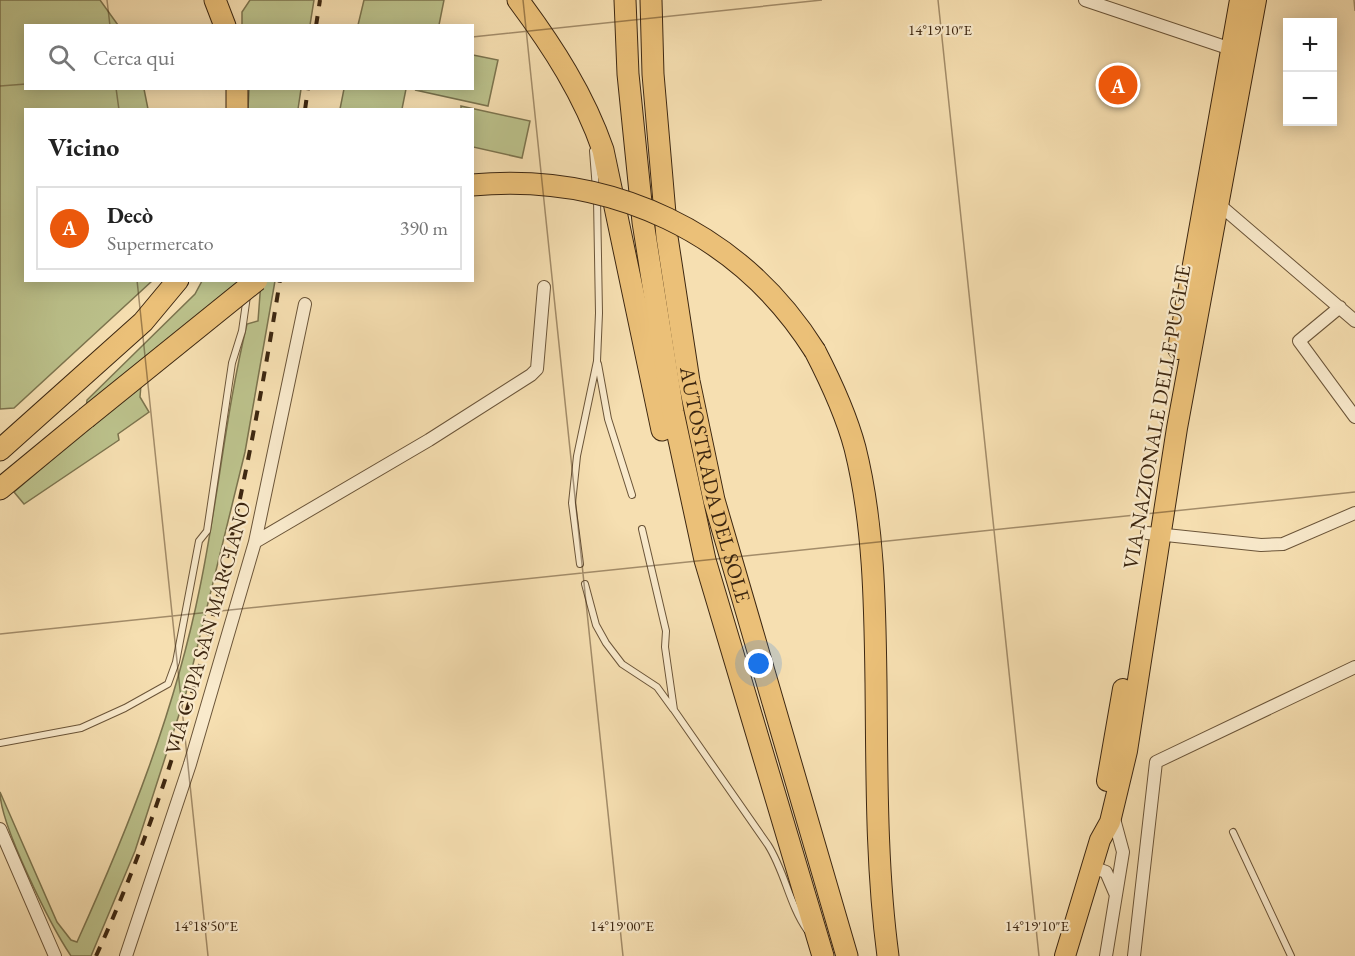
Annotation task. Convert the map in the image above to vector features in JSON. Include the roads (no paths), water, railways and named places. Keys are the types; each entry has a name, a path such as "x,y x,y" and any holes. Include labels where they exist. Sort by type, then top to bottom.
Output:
{"highway":[{"path":"215,0 224,24"},
{"path":"518,0 556,50 594,124 603,150 670,466 699,534"},
{"name":"AUTOSTRADA DEL SOLE","path":"651,0 653,75 665,209 689,381 714,500 847,956"},
{"name":"AUTOSTRADA DEL SOLE","path":"621,6 642,213 673,412 699,534 760,749 822,954"},
{"path":"237,90 237,108"},
{"path":"474,185 508,181 556,184 605,194 672,219 727,254 772,296 803,332 815,351 845,416 855,448 866,514 875,624 877,814 888,956"},
{"path":"0,450 143,322 176,282"},
{"path":"0,489 255,282"}],"main road":[{"name":"VIA NAZIONALE DELLE PUGLIE","path":"1239,51 1240,0"},
{"name":"VIA NAZIONALE DELLE PUGLIE","path":"1100,840 1100,813 1154,534 1239,51 1256,0"},
{"name":"VIA NAZIONALE DELLE PUGLIE","path":"1065,956 1100,840 1113,813 1127,751 1154,534"}],"street":[{"path":"1085,0 1239,51"},
{"path":"1212,201 1355,321"},
{"path":"255,542 429,440 531,375 537,369 544,287"},
{"name":"VIA CUPA SAN MARCIANO","path":"126,956 190,764 255,542 305,304"},
{"path":"1340,307 1299,341 1355,417"},
{"path":"1154,534 1261,545 1283,544 1355,513"},
{"path":"1134,956 1156,762 1355,667"},
{"path":"1106,956 1123,852 1113,813"},
{"path":"0,829 55,956"},
{"path":"1092,867 1106,872 1116,893"}],"lane":[{"path":"580,564 572,503 577,456 597,361 599,313 594,124"},
{"path":"0,743 81,728 125,708 168,684 176,662 199,541 207,531 229,385 243,323 249,282"},
{"path":"597,361 608,418 632,495"},
{"path":"642,530 666,631 665,647 674,710"},
{"path":"585,584 596,625 606,643 622,664 657,687 768,845 780,864 797,916 822,954"},
{"path":"1233,832 1292,956"}],"railway":[{"path":"316,24 320,0"},
{"path":"305,108 308,90"},
{"path":"96,956 130,876 187,710 210,625 250,452 280,282"}],"place":[{"name":"Decò","path":"1118,85"}]}
